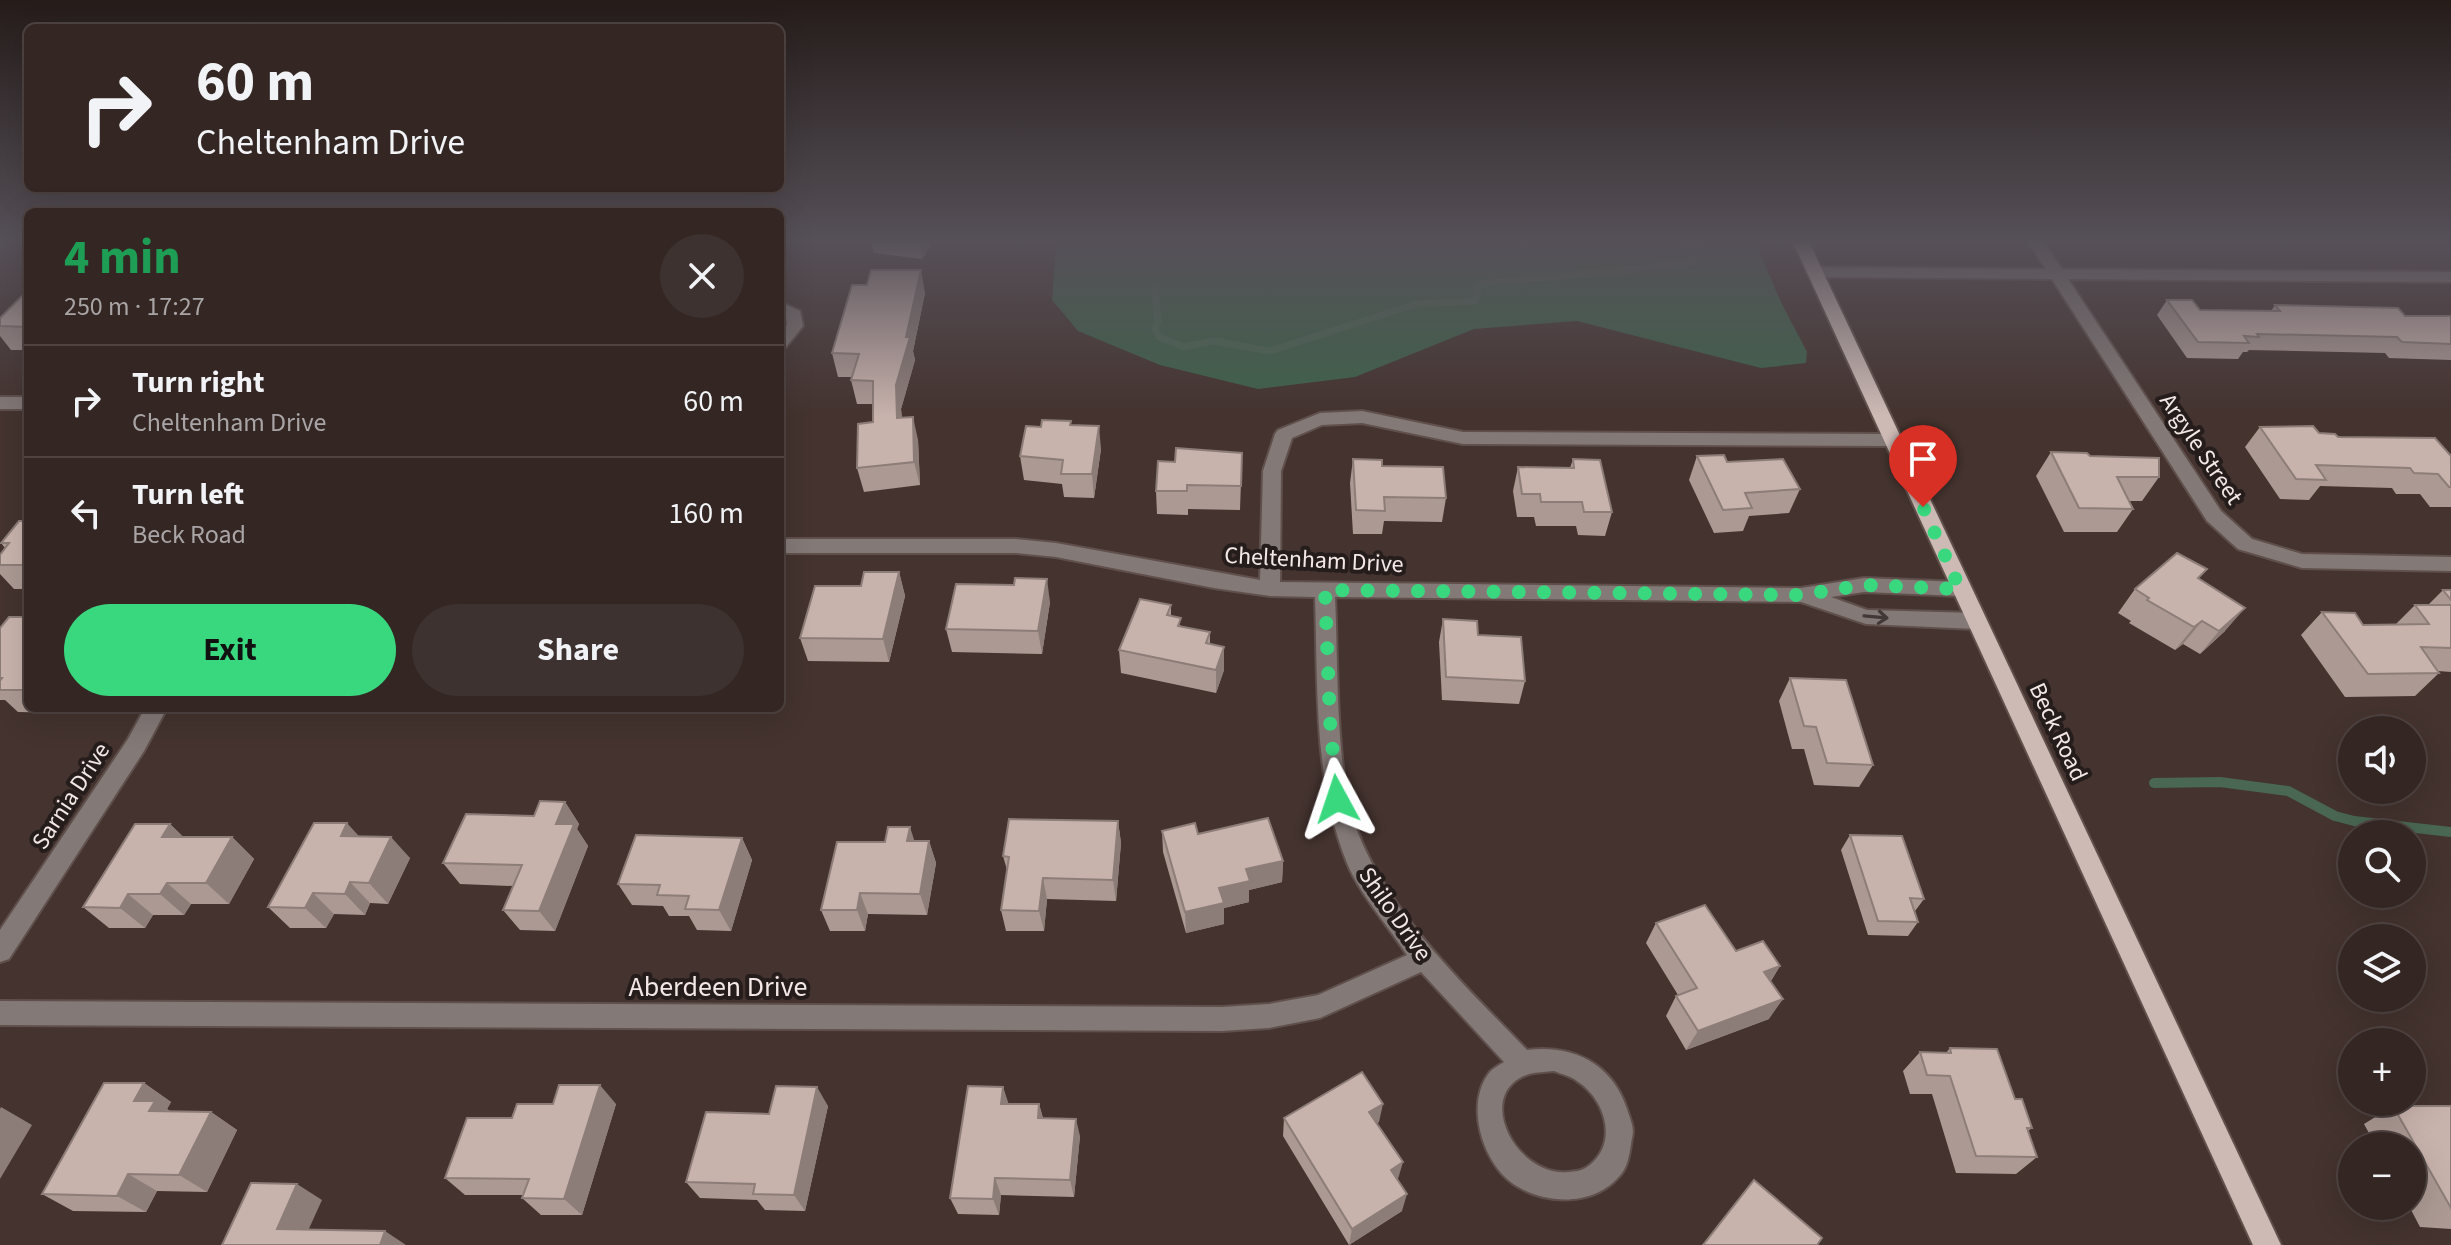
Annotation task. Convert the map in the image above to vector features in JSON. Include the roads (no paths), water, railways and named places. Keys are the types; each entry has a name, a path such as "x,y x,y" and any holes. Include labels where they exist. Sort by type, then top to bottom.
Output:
{"main road":[{"name":"Beck Road","path":"1827,300 2267,1245"}],"street":[{"name":"Argyle Street","path":"2074,300 2214,516 2245,544 2302,561 2451,564"},
{"path":"784,309 794,314 795,326 784,338"},
{"path":"0,403 24,403"},
{"path":"1270,589 1272,471 1284,434 1320,419 1362,417 1463,438 1892,440"},
{"name":"Cheltenham Drive","path":"784,546 1015,546 1056,550 1270,589 1801,595 1864,585 1960,589"},
{"name":"Shilo Drive","path":"1325,590 1330,721 1337,799 1358,862 1424,959 1522,1063"},
{"name":"Cheltenham Drive","path":"1801,595 1866,617 1975,621"},
{"name":"Sarnia Drive","path":"0,951 136,745 154,712"},
{"name":"Aberdeen Drive","path":"0,1013 1222,1019 1269,1016 1320,1006 1424,959"},
{"path":"1554,1059 1587,1072 1611,1099 1621,1131 1613,1163 1589,1184 1555,1187 1532,1178 1521,1173 1497,1145 1489,1112 1498,1082 1522,1063 1554,1059"}],"waterway":[{"path":"1156,300 1158,321 1155,329 1159,337 1184,347 1213,341 1270,351 1416,304 1475,300"},
{"path":"2154,783 2220,782 2288,791 2335,816 2354,821 2451,832"}]}
